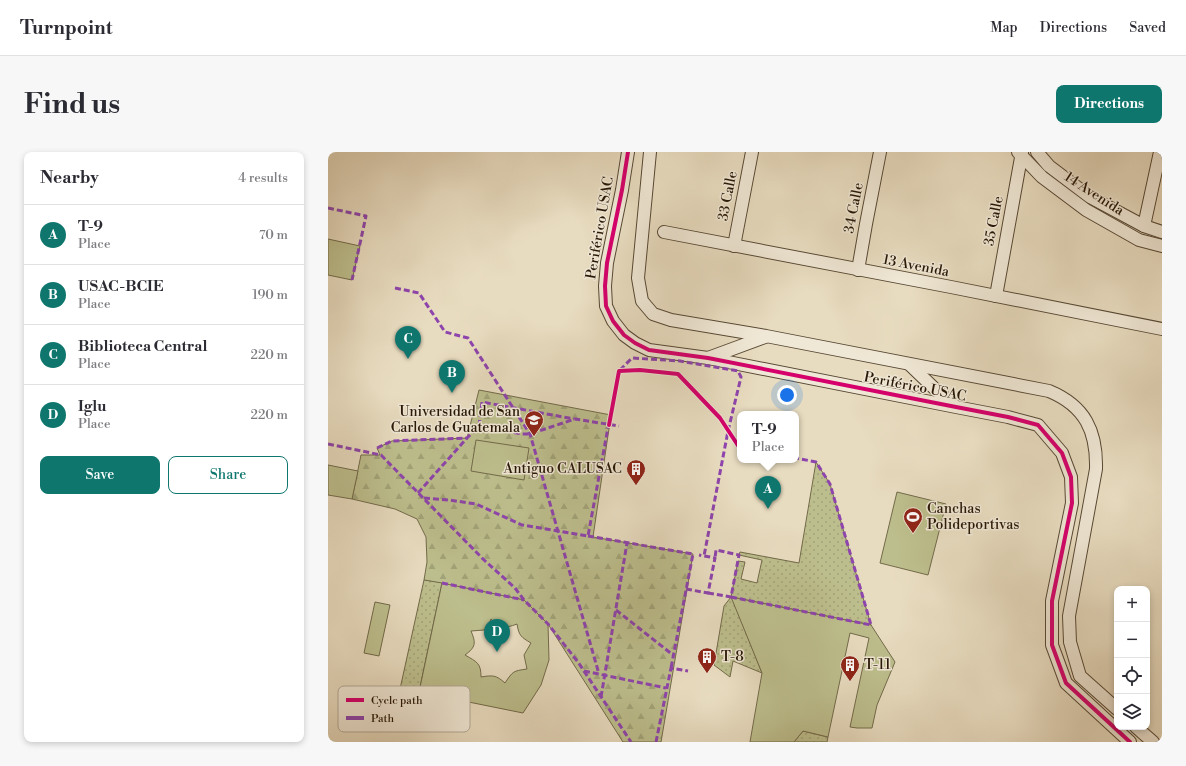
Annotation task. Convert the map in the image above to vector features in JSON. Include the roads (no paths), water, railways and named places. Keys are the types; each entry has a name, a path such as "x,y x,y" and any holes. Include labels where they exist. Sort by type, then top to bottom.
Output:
{"street":[{"name":"Periférico USAC","path":"628,152 607,263 605,286 606,306 613,321 624,335 635,343 649,350 708,358 1008,417 1038,425 1062,453 1071,477 1072,503 1052,601 1052,645 1066,683 1130,742"},
{"name":"Periférico USAC","path":"650,152 638,278 642,301 653,314 671,320 766,336 1049,391 1061,396 1083,415 1089,426 1095,447 1096,469 1070,616 1070,642 1080,676 1114,706"},
{"name":"33 Calle","path":"734,246 752,152"},
{"name":"34 Calle","path":"858,270 880,152"},
{"name":"14 Avenida","path":"1037,152 1049,166 1090,197 1144,226 1162,232"},
{"path":"1144,226 1160,152"},
{"name":"14 Avenida","path":"1021,153 1042,177 1086,210 1139,240 1162,246"},
{"name":"35 Calle","path":"996,296 1021,153"},
{"name":"13 Avenida","path":"664,232 1162,329"},
{"path":"708,358 766,336"},
{"path":"910,365 956,407"},
{"path":"1139,730 1153,742"}],"place":[{"name":"Biblioteca Central","path":"408,359"},
{"name":"USAC-BCIE","path":"452,393"},
{"name":"Universidad de San Carlos de Guatemala","path":"534,437"},
{"name":"Antiguo CALUSAC","path":"636,486"},
{"name":"T-9","path":"768,509"},
{"name":"Canchas Polideportivas","path":"913,534"},
{"name":"Iglu","path":"497,652"},
{"name":"T-8","path":"707,674"},
{"name":"T-11","path":"850,682"}]}
